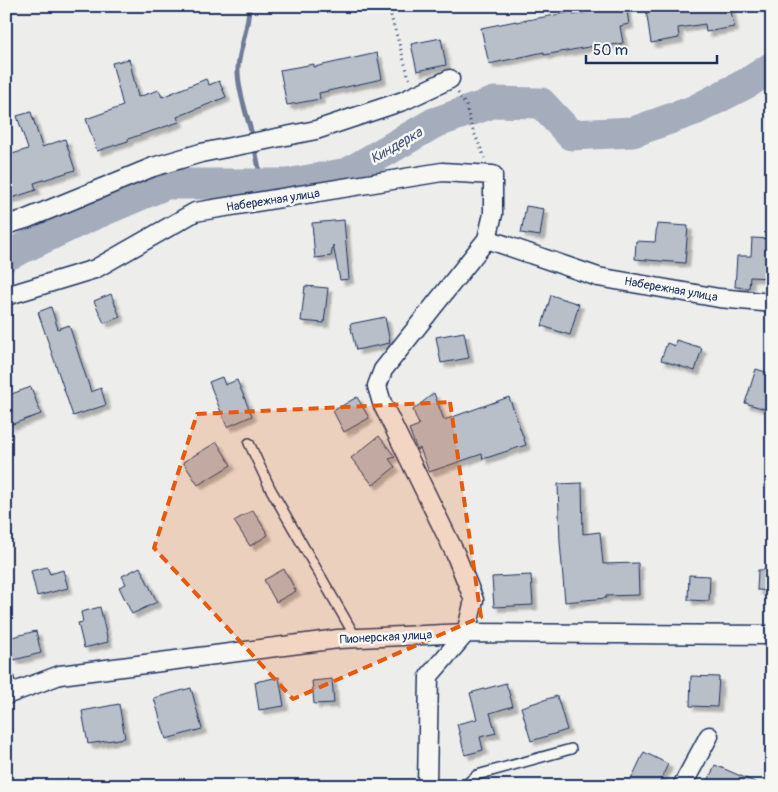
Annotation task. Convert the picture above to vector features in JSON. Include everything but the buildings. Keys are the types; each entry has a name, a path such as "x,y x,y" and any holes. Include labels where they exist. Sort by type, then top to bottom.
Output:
{"street":[{"path":"6,225 26,219 153,167 202,153 316,130 414,96 450,79"},
{"name":"Набережная улица","path":"6,296 95,270 195,212 442,172 493,175"},
{"path":"427,786 429,676 466,634 474,600 455,553 382,403 378,386 383,370 487,239 493,214 493,175"},
{"name":"Набережная улица","path":"487,239 598,277 720,298 772,303"},
{"name":"Пионерская улица","path":"10,694 60,675 338,639 466,634 772,635"},
{"path":"682,786 709,736"}],"lane":[{"path":"249,443 270,488 357,638"},
{"path":"6,670 10,694"},
{"path":"464,786 477,774 571,749"}],"path":[{"path":"388,6 414,96"},
{"path":"466,106 472,128 493,175"}],"highlighted area":[{"path":"450,402 481,617 293,699 154,548 197,414"}],"waterway":[{"path":"249,6 248,21 239,59 238,75 252,135"},
{"name":"Киндерка","path":"6,256 84,219 166,184 287,184 348,173 434,123 495,102 541,103 571,135 633,132 695,110 749,82 772,67"},
{"path":"255,149 262,184"}]}
